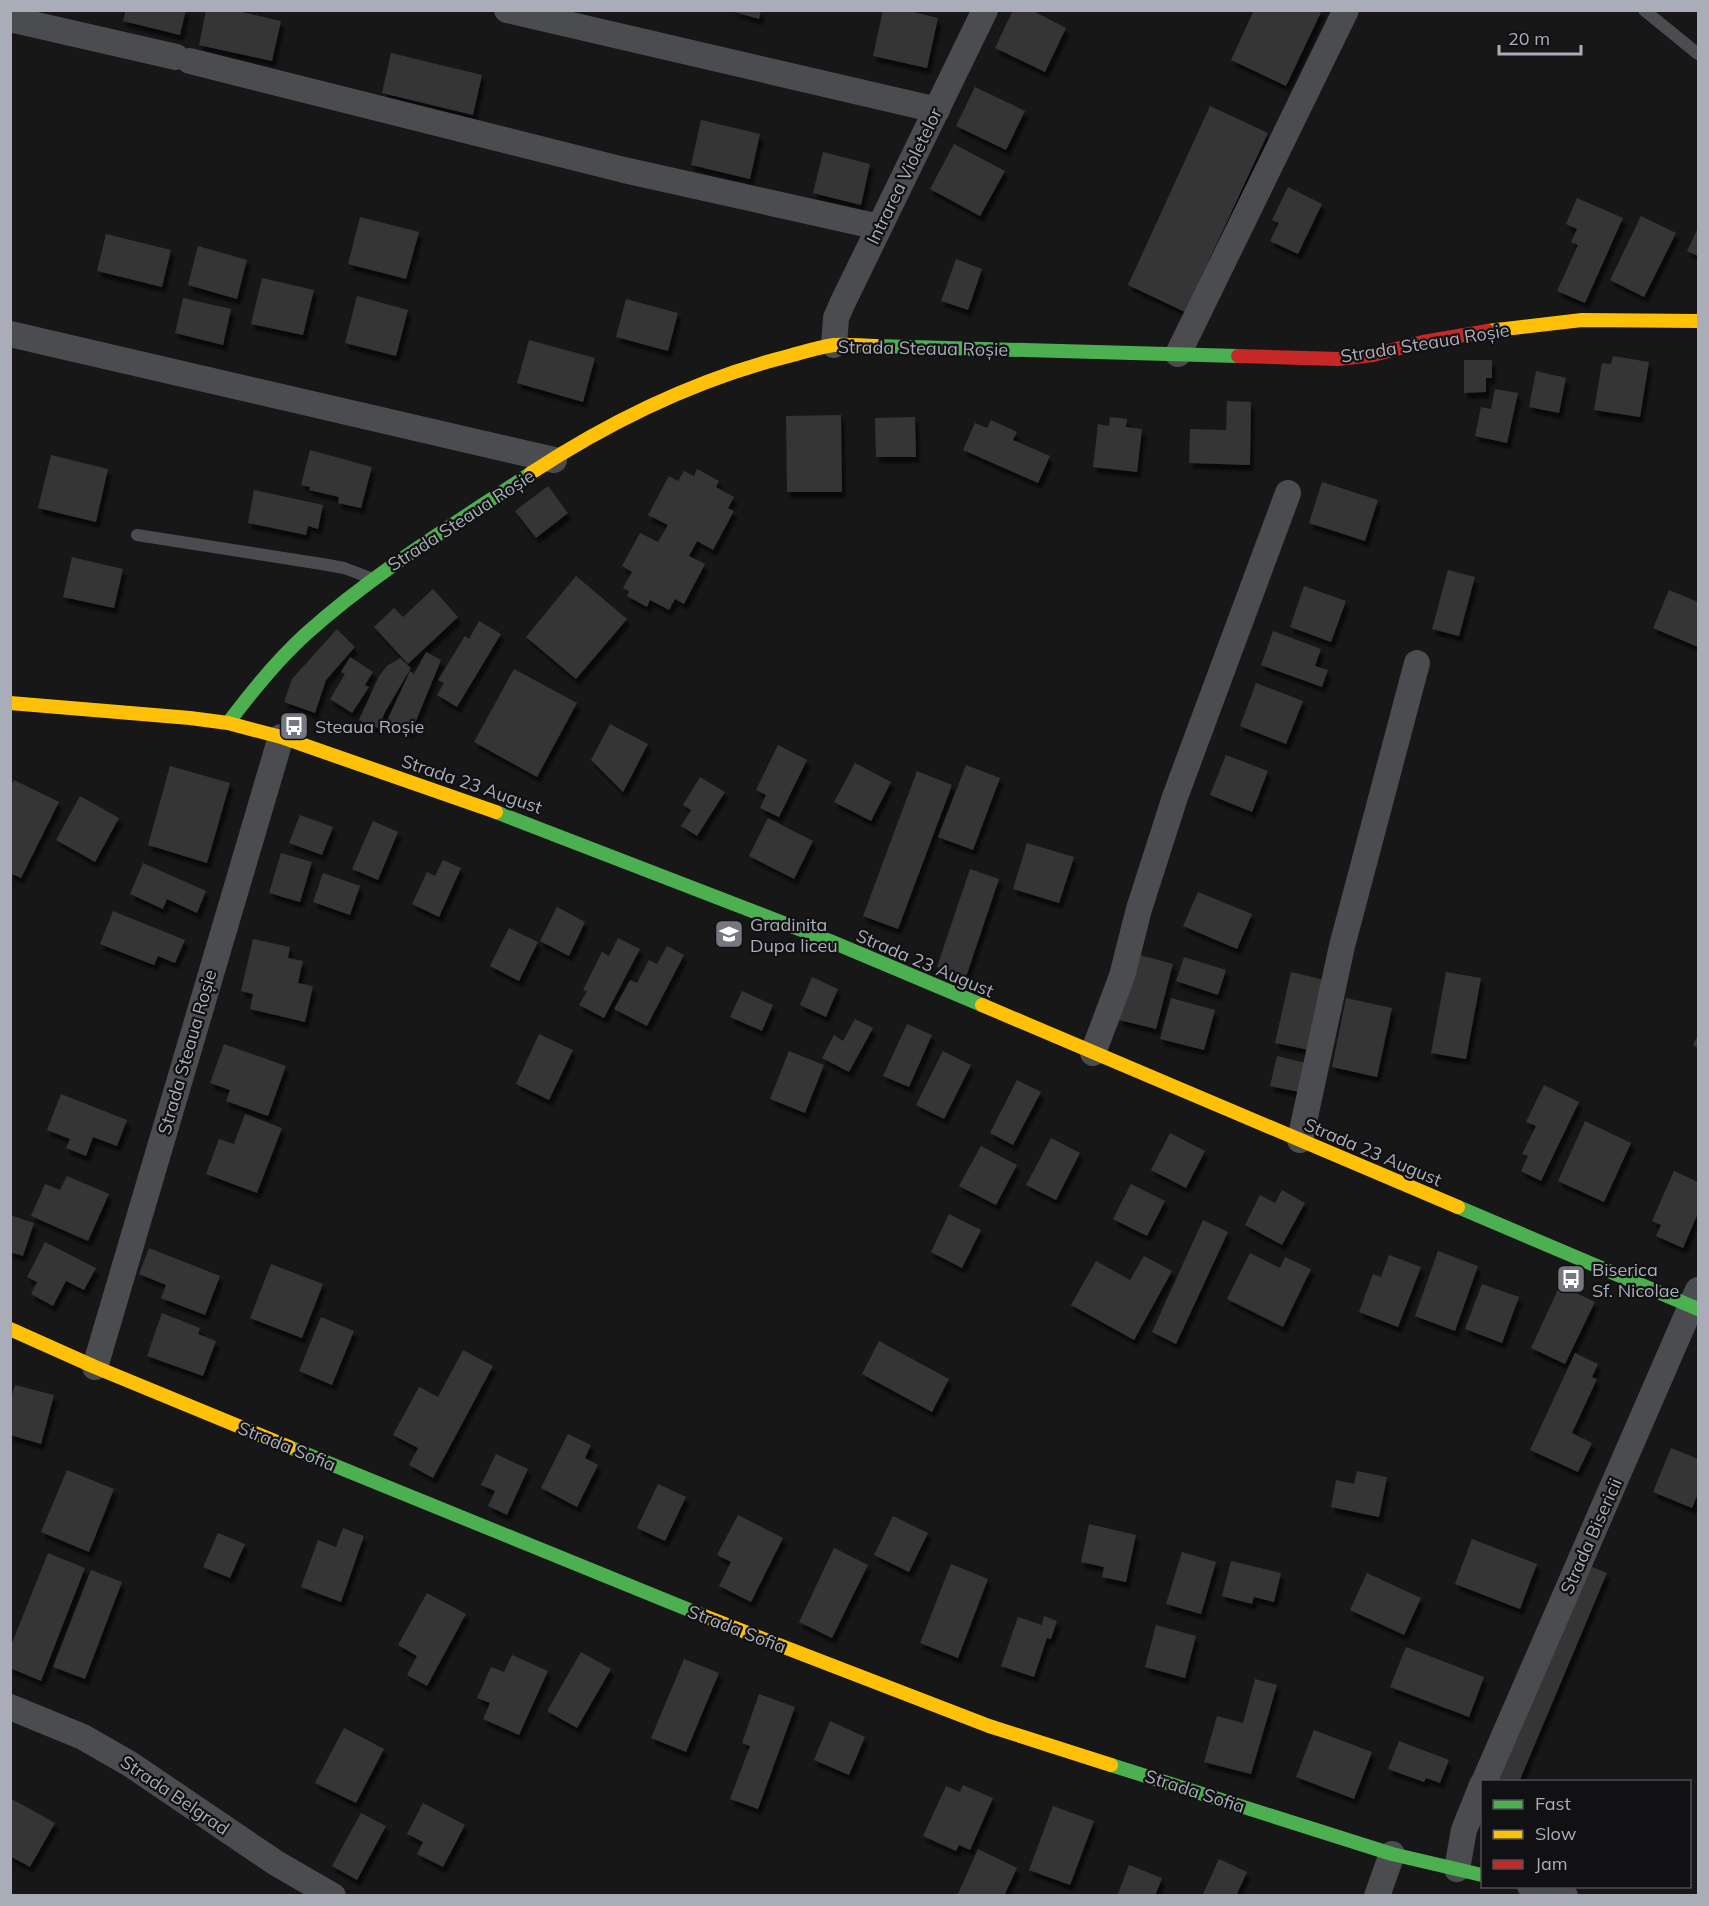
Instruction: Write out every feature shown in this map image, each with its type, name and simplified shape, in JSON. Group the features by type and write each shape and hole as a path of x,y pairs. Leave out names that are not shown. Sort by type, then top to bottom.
{"street":[{"path":"507,10 937,110"},
{"name":"Intrarea Violetelor","path":"834,345 836,318 985,10"},
{"path":"1178,354 1346,10"},
{"path":"10,19 183,59 624,171 879,227"},
{"name":"Strada Steaua Roșie","path":"228,723 274,667 313,628 373,578 584,441 630,416 718,378 762,363 834,345 1340,359 1473,333 1582,320 1698,321"},
{"path":"10,334 554,460"},
{"path":"1093,1053 1122,976 1139,909 1175,797 1288,493"},
{"path":"1300,1140 1342,946 1417,663"},
{"name":"Strada 23 August","path":"10,703 228,723 281,737 460,798 603,851 830,941 1300,1140 1696,1302"},
{"name":"Strada Steaua Roșie","path":"95,1367 281,737"},
{"name":"Strada Bisericii","path":"1484,1780 1696,1302"},
{"name":"Strada Sofia","path":"10,1329 95,1367 668,1602 989,1726 1392,1854 1481,1875"},
{"name":"Strada Belgrad","path":"10,1707 83,1737 130,1764 276,1863 333,1896"},
{"name":"Strada Bisericii","path":"1457,1869 1464,1830 1481,1788"},
{"path":"1377,1896 1392,1854"},
{"path":"1534,1888 1565,1896"}],"lane":[{"path":"1644,10 1698,54"},
{"path":"137,535 344,568 373,578"}],"building":[{"path":"126,10 186,10 180,35 123,21"},
{"path":"206,10 233,10 281,21 272,61 199,45"},
{"path":"728,10 761,10 759,19"},
{"path":"883,10 905,10 938,18 927,68 873,56"},
{"path":"1013,10 1031,10 1066,28 1045,72 995,48"},
{"path":"1254,10 1322,10 1286,86 1231,60"},
{"path":"391,53 482,75 473,115 382,93"},
{"path":"975,87 1025,111 1006,150 956,126"},
{"path":"1210,106 1268,133 1185,312 1128,285"},
{"path":"701,120 760,134 750,179 691,165"},
{"path":"954,144 1005,171 980,216 930,189"},
{"path":"823,152 870,164 861,205 813,193"},
{"path":"1288,187 1322,204 1298,254 1270,241 1279,223 1272,220"},
{"path":"1577,198 1623,218 1585,303 1557,291 1578,245 1571,242 1577,229 1566,224"},
{"path":"1641,216 1676,233 1644,297 1610,280"},
{"path":"360,217 419,232 406,279 348,264"},
{"path":"1698,228 1698,256 1687,251"},
{"path":"106,234 171,250 162,287 97,271"},
{"path":"198,246 247,260 237,299 188,285"},
{"path":"956,259 982,269 968,310 941,301"},
{"path":"262,278 314,290 303,335 251,324"},
{"path":"357,296 408,310 396,356 345,343"},
{"path":"183,298 231,309 223,345 175,333"},
{"path":"626,299 678,313 668,351 616,337"},
{"path":"529,340 595,358 583,402 517,383"},
{"path":"1613,356 1649,362 1640,417 1594,410 1602,363 1611,364"},
{"path":"1464,360 1492,360 1492,378 1486,378 1486,392 1464,393"},
{"path":"1536,371 1566,378 1559,413 1529,407"},
{"path":"1495,389 1518,393 1507,443 1475,436 1481,407 1491,409"},
{"path":"1227,401 1251,402 1250,465 1189,463 1190,429 1226,430"},
{"path":"841,415 842,492 787,492 786,416"},
{"path":"915,417 916,457 876,457 875,418"},
{"path":"1110,417 1127,419 1126,427 1142,429 1137,472 1093,467 1098,424 1109,426"},
{"path":"991,420 1017,432 1013,440 1050,456 1038,483 963,450 975,423 987,428"},
{"path":"310,450 372,467 361,508 338,503 339,497 309,490 310,487 301,485"},
{"path":"51,455 108,469 96,522 38,508"},
{"path":"697,469 719,481 716,487 734,497 728,508 734,511 713,550 697,541 689,556 705,564 684,604 675,599 669,610 650,600 647,607 627,596 629,591 623,588 632,572 622,566 640,533 658,542 668,525 648,515 669,476 678,481 684,471 694,476"},
{"path":"1322,482 1378,500 1365,541 1309,523"},
{"path":"548,486 568,513 536,538 515,511"},
{"path":"254,490 323,505 318,529 308,526 306,535 248,523"},
{"path":"72,557 123,569 114,608 63,597"},
{"path":"1448,570 1475,577 1459,636 1432,629"},
{"path":"576,576 627,619 576,679 526,637"},
{"path":"1304,586 1346,601 1331,642 1290,627"},
{"path":"433,589 458,617 408,664 374,627 394,608 403,617"},
{"path":"1669,590 1698,602 1698,647 1653,628"},
{"path":"479,621 501,634 457,707 437,695 444,683 438,680 465,636 469,639"},
{"path":"337,629 355,647 326,680 315,713 284,702 292,679"},
{"path":"1273,631 1321,649 1315,666 1328,670 1322,687 1261,665"},
{"path":"426,652 441,660 411,733 386,723 410,671 414,674"},
{"path":"350,657 373,672 365,685 369,687 352,713 330,699 345,674 341,672"},
{"path":"400,658 411,668 378,728 359,720 379,676 387,666"},
{"path":"514,669 577,703 537,777 474,742"},
{"path":"1256,683 1303,701 1286,744 1240,726"},
{"path":"610,724 648,744 623,792 591,760"},
{"path":"778,745 807,760 779,817 760,808 766,795 756,790"},
{"path":"1226,755 1268,771 1252,812 1210,795"},
{"path":"855,763 891,782 871,821 834,802"},
{"path":"966,765 1000,778 973,850 938,837"},
{"path":"170,766 230,783 207,863 148,845"},
{"path":"917,771 952,785 898,929 863,916"},
{"path":"700,777 725,792 697,836 681,826 691,810 683,805"},
{"path":"14,780 59,802 21,878 10,873 10,787"},
{"path":"80,796 119,818 95,862 56,840"},
{"path":"300,815 333,827 322,855 289,843"},
{"path":"768,818 813,841 794,879 749,856"},
{"path":"373,821 398,832 378,880 352,869"},
{"path":"1027,843 1074,857 1059,903 1013,889"},
{"path":"281,853 312,862 300,902 269,893"},
{"path":"443,860 461,868 439,917 412,904 427,872 435,876"},
{"path":"143,863 206,891 197,913 167,899 163,909 130,894"},
{"path":"970,869 999,879 966,977 937,967"},
{"path":"323,873 360,886 350,915 313,902"},
{"path":"1198,892 1252,914 1237,949 1183,926"},
{"path":"557,907 585,922 569,956 540,941"},
{"path":"113,911 185,940 175,963 158,956 154,965 100,944"},
{"path":"509,928 538,942 519,981 490,966"},
{"path":"618,938 640,949 604,1018 579,1005 587,991 583,990 602,952 609,956"},
{"path":"253,939 290,947 288,958 303,961 298,983 313,986 305,1022 250,1009 253,994 241,991"},
{"path":"667,946 684,955 647,1026 614,1009 630,980 637,983 649,960 657,964"},
{"path":"1136,954 1173,964 1156,1029 1119,1020"},
{"path":"1184,957 1226,970 1218,995 1176,981"},
{"path":"1291,972 1325,980 1309,1050 1275,1043"},
{"path":"1446,972 1481,978 1466,1059 1431,1053"},
{"path":"812,977 838,989 826,1017 800,1005"},
{"path":"742,991 773,1005 762,1031 730,1017"},
{"path":"1171,998 1215,1010 1204,1050 1160,1039"},
{"path":"1346,998 1392,1008 1377,1077 1332,1067"},
{"path":"855,1019 873,1028 849,1072 822,1058 834,1035 843,1041"},
{"path":"907,1024 932,1035 909,1087 883,1076"},
{"path":"539,1034 573,1050 549,1100 516,1084"},
{"path":"1698,1035 1698,1048 1693,1045"},
{"path":"224,1044 286,1066 268,1116 226,1101 230,1090 210,1083"},
{"path":"789,1051 824,1065 805,1113 770,1099"},
{"path":"943,1051 971,1065 944,1119 916,1105"},
{"path":"1277,1056 1306,1063 1299,1092 1270,1086"},
{"path":"1017,1080 1041,1092 1013,1145 990,1133"},
{"path":"1544,1085 1579,1102 1541,1181 1521,1171 1528,1156 1522,1154 1536,1126 1526,1122"},
{"path":"61,1094 127,1120 117,1146 93,1137 86,1156 66,1148 70,1139 47,1130"},
{"path":"245,1114 282,1128 257,1193 206,1174 219,1139 234,1144"},
{"path":"1585,1121 1631,1143 1604,1202 1558,1181"},
{"path":"1170,1133 1205,1151 1186,1188 1151,1170"},
{"path":"1051,1138 1080,1153 1056,1200 1026,1185"},
{"path":"981,1146 1017,1165 996,1205 959,1186"},
{"path":"1674,1171 1698,1182 1698,1213 1683,1248 1656,1236 1661,1225 1652,1221"},
{"path":"67,1176 109,1194 88,1241 31,1216 45,1184 60,1190"},
{"path":"1131,1184 1165,1201 1147,1236 1113,1219"},
{"path":"1282,1190 1305,1203 1282,1245 1245,1225 1260,1195 1275,1203"},
{"path":"949,1214 981,1230 962,1268 931,1252"},
{"path":"10,1215 34,1223 23,1256 10,1252"},
{"path":"1203,1220 1228,1232 1176,1344 1152,1332"},
{"path":"45,1242 96,1268 84,1290 66,1281 53,1306 31,1294 37,1282 27,1277"},
{"path":"149,1248 220,1276 205,1315 161,1298 166,1285 139,1274"},
{"path":"1438,1251 1478,1266 1455,1331 1415,1316"},
{"path":"1250,1253 1280,1268 1285,1257 1311,1269 1283,1327 1227,1299"},
{"path":"1389,1255 1421,1267 1398,1327 1359,1312 1373,1274 1381,1277"},
{"path":"1144,1256 1172,1271 1134,1340 1071,1305 1096,1261 1130,1280"},
{"path":"271,1264 323,1284 302,1338 250,1318"},
{"path":"1482,1284 1519,1297 1502,1343 1465,1329"},
{"path":"1560,1285 1595,1302 1565,1364 1531,1348"},
{"path":"162,1313 200,1328 198,1334 216,1341 203,1376 147,1356"},
{"path":"321,1317 354,1331 332,1385 299,1371"},
{"path":"879,1341 949,1379 932,1412 862,1374"},
{"path":"463,1350 493,1366 433,1478 409,1465 418,1448 393,1435 419,1387 438,1397"},
{"path":"1575,1353 1598,1364 1592,1377 1597,1379 1572,1433 1592,1443 1578,1472 1530,1450"},
{"path":"15,1385 54,1395 41,1444 10,1435 10,1401"},
{"path":"568,1434 591,1445 585,1458 598,1465 577,1507 541,1488"},
{"path":"1671,1448 1698,1459 1698,1493 1692,1508 1653,1492"},
{"path":"496,1454 528,1469 507,1515 488,1506 495,1491 481,1485"},
{"path":"67,1470 114,1489 89,1552 41,1532"},
{"path":"1357,1471 1387,1477 1379,1517 1331,1507 1336,1480 1354,1484"},
{"path":"658,1484 686,1497 665,1541 637,1528"},
{"path":"738,1515 783,1538 751,1602 719,1586 731,1562 717,1555"},
{"path":"893,1516 928,1533 909,1572 874,1555"},
{"path":"1089,1524 1136,1535 1126,1582 1102,1577 1104,1567 1081,1562"},
{"path":"343,1528 364,1536 341,1602 301,1587 318,1540 336,1547"},
{"path":"218,1533 245,1544 230,1578 203,1567"},
{"path":"1472,1539 1537,1564 1520,1609 1455,1584"},
{"path":"834,1548 868,1565 832,1638 799,1622"},
{"path":"1182,1552 1216,1562 1201,1614 1166,1604"},
{"path":"48,1553 85,1568 41,1681 10,1668 10,1648"},
{"path":"1231,1561 1281,1573 1274,1602 1254,1597 1252,1604 1222,1596"},
{"path":"951,1564 988,1579 958,1658 920,1643"},
{"path":"1587,1565 1607,1573 1520,1780 1496,1780"},
{"path":"91,1570 122,1582 85,1679 53,1667"},
{"path":"1367,1573 1421,1598 1404,1635 1350,1610"},
{"path":"427,1593 466,1614 427,1686 407,1675 417,1656 398,1645"},
{"path":"1044,1616 1057,1621 1051,1639 1047,1638 1034,1677 1001,1666 1018,1617 1042,1625"},
{"path":"1156,1625 1196,1636 1185,1678 1145,1667"},
{"path":"1406,1647 1484,1677 1469,1717 1390,1687"},
{"path":"581,1652 611,1669 577,1728 547,1711"},
{"path":"512,1655 548,1671 519,1735 483,1719 490,1703 477,1698 491,1667 504,1672"},
{"path":"684,1659 719,1673 686,1752 651,1738"},
{"path":"1255,1679 1277,1685 1251,1774 1204,1762 1217,1716 1243,1723"},
{"path":"759,1694 795,1707 758,1809 730,1799 750,1746 742,1743"},
{"path":"830,1721 865,1737 849,1775 814,1760"},
{"path":"344,1728 384,1749 356,1803 315,1783"},
{"path":"1314,1730 1372,1752 1354,1799 1296,1777"},
{"path":"1399,1741 1449,1760 1440,1783 1426,1778 1424,1782 1388,1769"},
{"path":"963,1785 993,1798 970,1850 959,1845 956,1851 923,1836 946,1786 960,1792"},
{"path":"10,1798 55,1823 30,1867 10,1856"},
{"path":"423,1803 465,1825 443,1867 417,1854 423,1842 407,1834"},
{"path":"1053,1806 1094,1821 1070,1885 1029,1870"},
{"path":"361,1813 386,1826 357,1880 332,1866"},
{"path":"978,1849 1017,1868 1004,1896 957,1896"},
{"path":"1219,1859 1247,1872 1236,1896 1202,1896"},
{"path":"1129,1865 1162,1878 1155,1896 1117,1896"}],"traffic: fast":[{"path":"876,346 1238,356"},
{"path":"228,723 285,654 333,611 416,549 531,473"},
{"path":"496,812 830,941 982,1005"},
{"path":"1458,1207 1698,1309"},
{"path":"289,1447 704,1616"},
{"path":"1111,1765 1392,1854 1481,1875"}],"traffic: slow":[{"path":"1488,331 1582,320 1698,321"},
{"path":"531,473 622,420 654,404 718,378 751,366 828,346 876,346"},
{"path":"10,703 228,723 281,737 496,812"},
{"path":"982,1005 1458,1207"},
{"path":"10,1329 95,1367 289,1447"},
{"path":"704,1616 989,1726 1111,1765"}],"traffic: jam":[{"path":"1238,356 1339,359 1373,355 1423,342 1488,331"}],"place":[{"name":"Steaua Roșie","path":"294,726"},
{"name":"Gradinita Dupa liceu","path":"729,934"},
{"name":"Biserica Sf. Nicolae","path":"1571,1279"}]}
